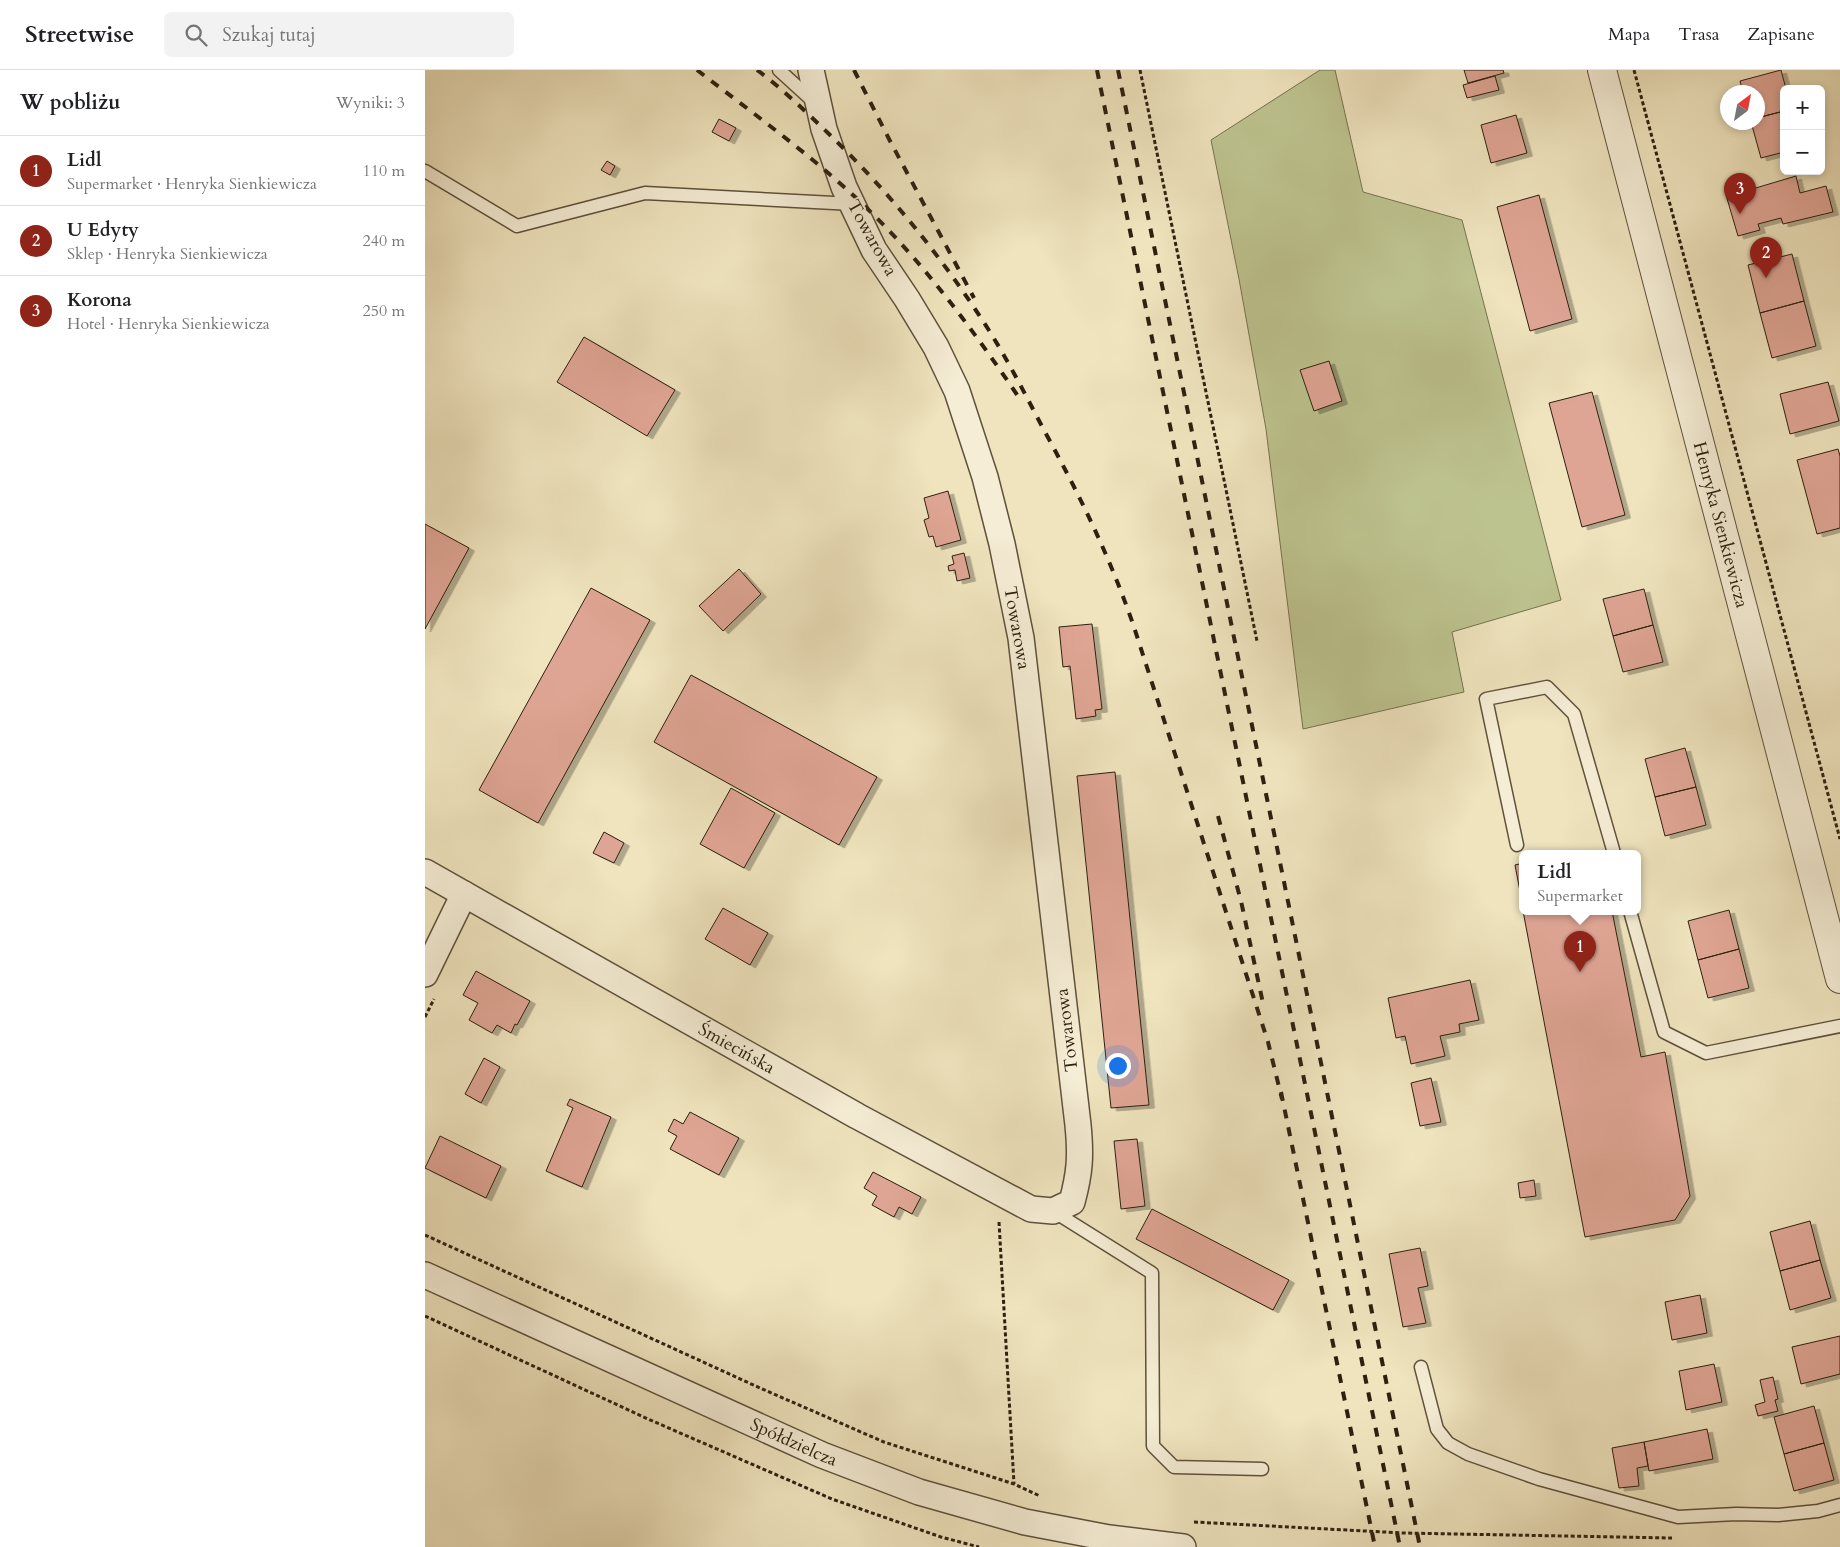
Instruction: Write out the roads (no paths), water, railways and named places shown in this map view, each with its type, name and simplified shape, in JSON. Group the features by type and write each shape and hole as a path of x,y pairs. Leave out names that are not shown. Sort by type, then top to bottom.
{"street":[{"name":"Towarowa","path":"811,70 824,129 844,187 874,250 936,347 957,391 987,487 1002,544 1021,638 1080,1151 1079,1176 1072,1202 1053,1211"},
{"name":"Henryka Sienkiewicza","path":"1602,70 1840,979"},
{"name":"Śmiecińska","path":"425,872 857,1116 1031,1209 1053,1211"},
{"path":"425,974 464,894"},
{"name":"Spółdzielcza","path":"425,1275 822,1455 919,1492 1025,1522 1109,1538 1183,1547"}],"lane":[{"path":"779,70 819,106"},
{"path":"425,171 517,226 645,193 853,204"},
{"path":"1517,845 1486,699 1547,687 1574,714 1612,850"},
{"path":"1631,915 1664,1032 1706,1053 1840,1026"},
{"path":"1053,1211 1152,1273 1153,1446 1174,1466 1262,1469"},
{"path":"1421,1367 1437,1430 1448,1442 1468,1454 1539,1479 1679,1518 1736,1514 1778,1515 1818,1511 1840,1505"}],"railway":[{"path":"697,70 771,126 869,210 917,261 939,288 982,344 1022,402"},
{"path":"757,70 795,101 853,157 936,254 997,344 1070,479 1104,550 1133,624 1268,1042 1282,1099"},
{"path":"854,70 974,298"},
{"path":"1097,70 1400,1547"},
{"path":"1118,70 1420,1547"},
{"path":"1218,816 1241,901 1264,1008"},
{"path":"1281,1092 1375,1547"}],"place":[{"name":"Korona","path":"1740,214"},
{"name":"U Edyty","path":"1766,278"},
{"name":"Lidl","path":"1580,972"}]}
